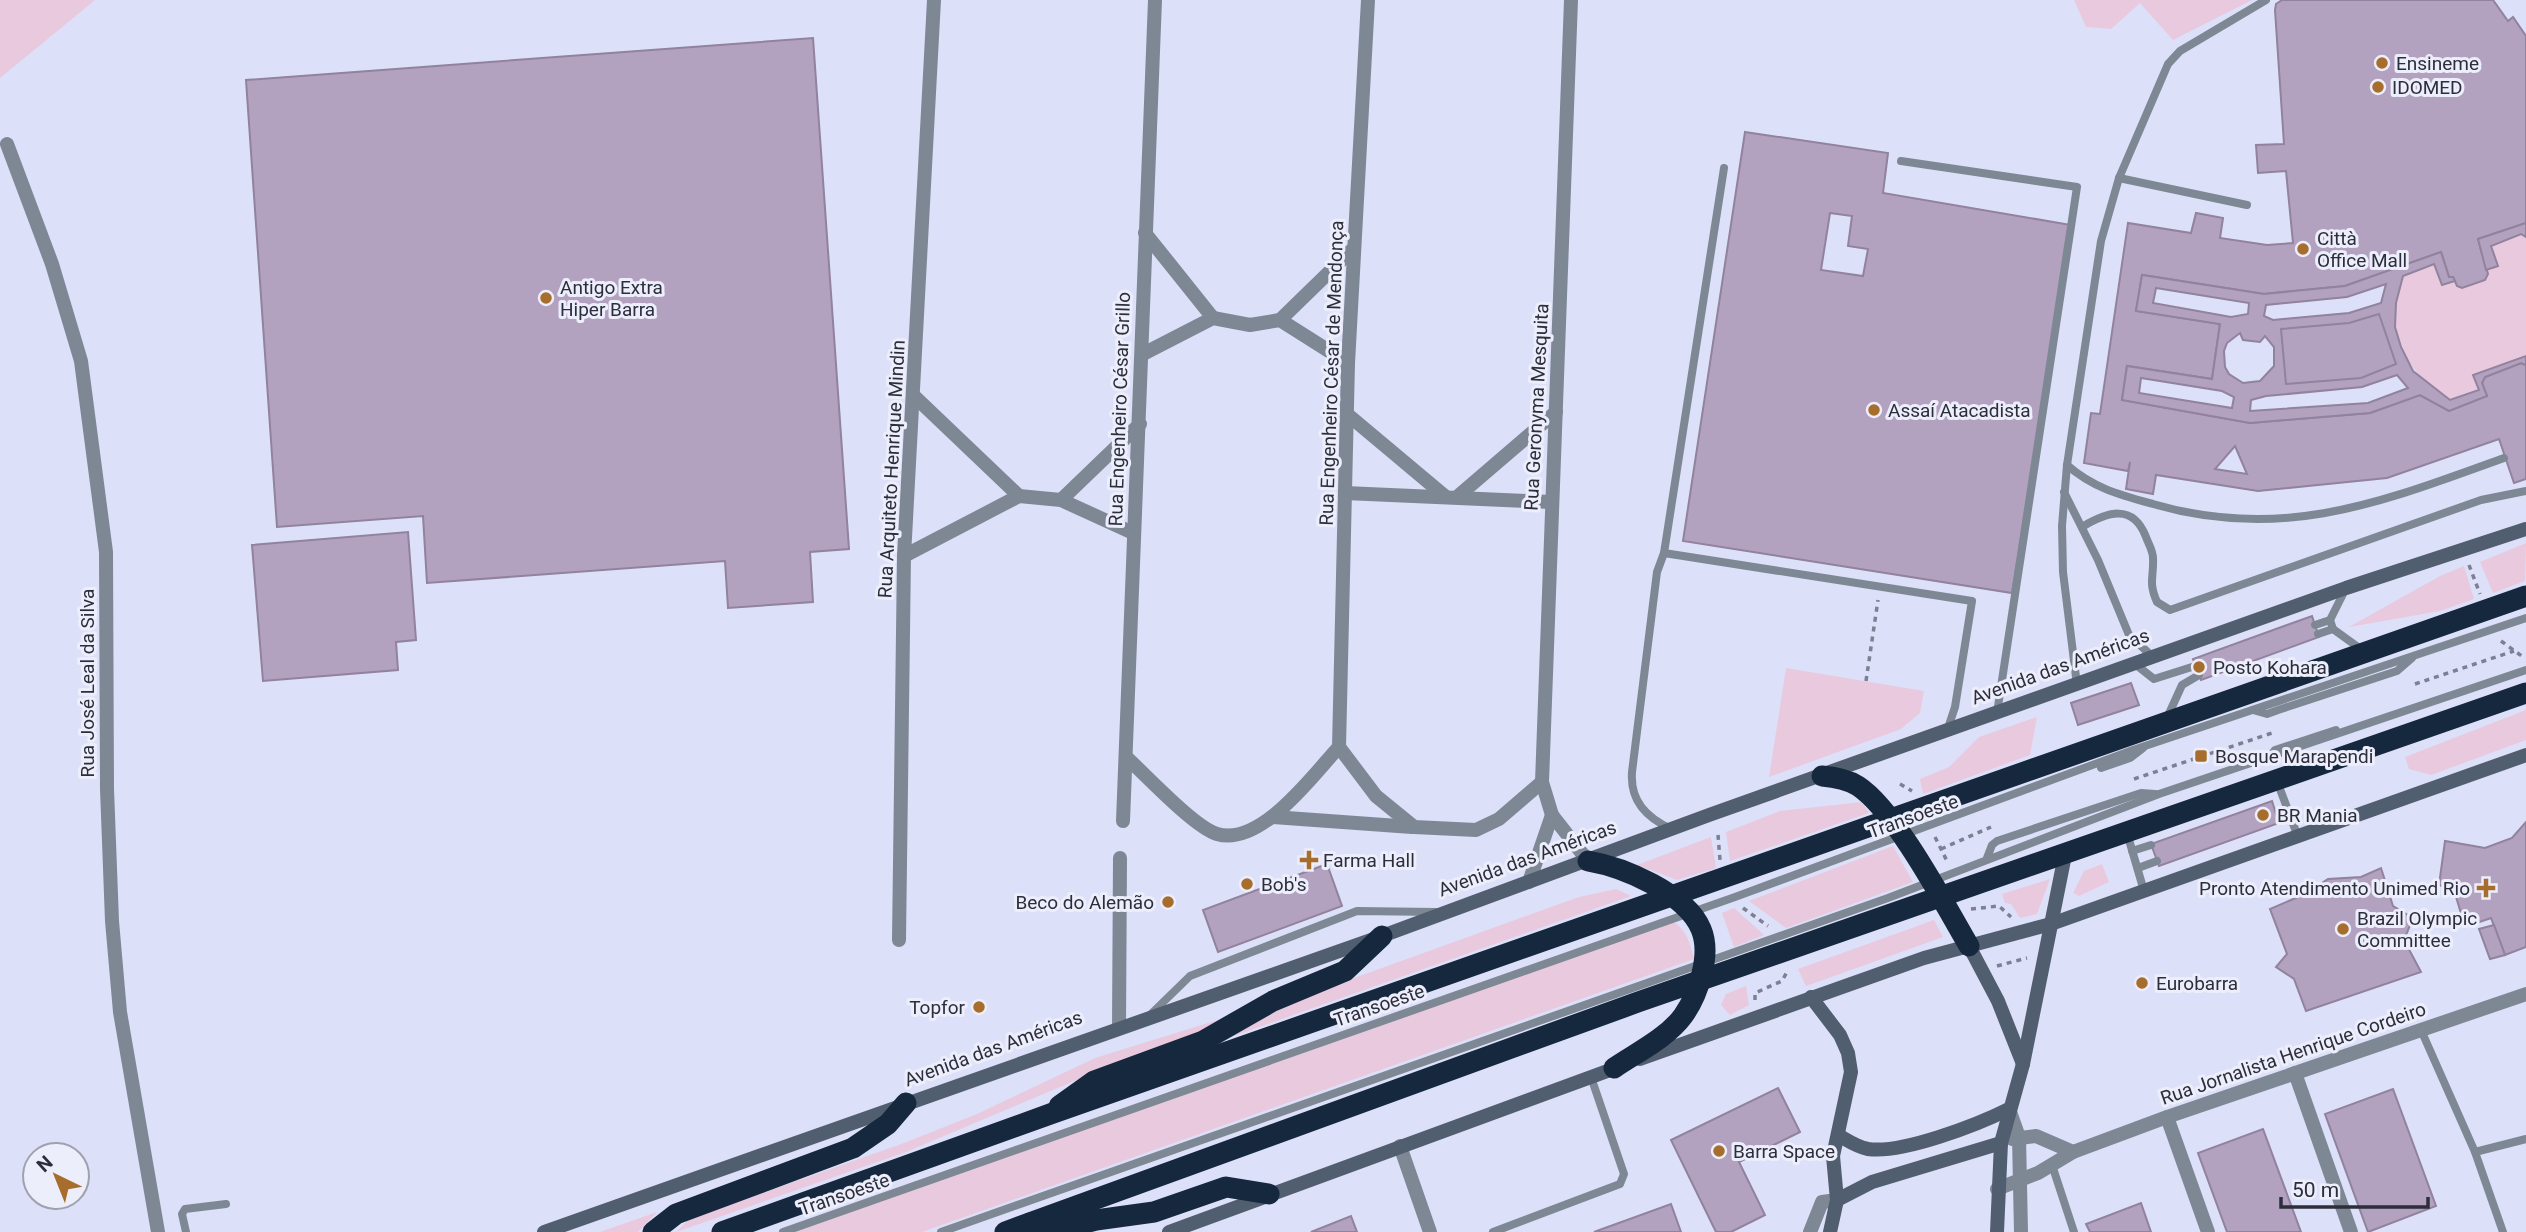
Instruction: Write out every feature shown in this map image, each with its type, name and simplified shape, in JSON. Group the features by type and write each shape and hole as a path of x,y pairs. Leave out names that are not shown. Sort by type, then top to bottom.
{"highway":[{"path":"722,1232 1053,1113 1671,898 1896,829 2166,723 2526,596"},
{"path":"1005,1232 1698,983 1936,890 2066,855 2130,842 2280,790 2526,693"},
{"path":"1822,776 1855,784 1896,829 1969,946"},
{"path":"1588,862 1614,866 1643,878 1690,913 1701,929 1704,962 1698,983 1681,1018 1614,1068"},
{"path":"1053,1113 1073,1093 1094,1081 1203,1041 1273,1001 1345,971 1382,936"},
{"path":"653,1232 676,1214 853,1148 881,1131 906,1103"},
{"path":"1030,1223 1049,1230 1059,1230 1096,1220 1154,1212 1226,1187 1269,1194"}],"main road":[{"name":"Avenida das Américas","path":"544,1232 1382,936 1672,829 2346,588 2526,529"},
{"path":"1169,1232 1924,957 2051,924 2526,755"},
{"path":"1997,1232 2001,1143 2023,1064 2066,855"},
{"path":"1969,946 1994,992 2023,1064"},
{"path":"1811,998 1840,1035 1848,1053 1851,1072 1833,1156 1837,1200 1830,1232"},
{"path":"1838,1135 1867,1149 1892,1148 1955,1131 2009,1109"},
{"path":"1837,1200 1872,1182 2001,1143"}],"street":[{"name":"Rua Arquiteto Henrique Mindin","path":"899,940 904,556 934,0"},
{"name":"Rua Engenheiro César Grillo","path":"1123,821 1133,533 1143,354 1154,0"},
{"name":"Rua Engenheiro César de Mendonça","path":"1339,747 1348,363 1368,0"},
{"name":"Rua Geronyma Mesquita","path":"1571,0 1542,782 1552,815 1588,862"},
{"name":"Rua José Leal da Silva","path":"7,144 52,264 81,361 106,552 107,789 116,960 132,1096 158,1232"},
{"path":"1145,233 1213,318 1250,326 1280,320 1354,248"},
{"path":"1143,354 1213,318"},
{"path":"1280,320 1348,363"},
{"path":"913,395 1019,496"},
{"path":"1452,497 1556,412"},
{"path":"1347,414 1452,497"},
{"path":"1061,500 1140,424"},
{"path":"1345,493 1551,502"},
{"path":"904,556 1019,496 1061,500 1133,533"},
{"path":"1126,757 1200,824 1217,834 1237,836 1273,817 1339,747 1376,796 1414,827"},
{"path":"1273,817 1476,830 1499,819 1542,782"},
{"path":"1529,882 1552,815"},
{"path":"1119,1027 1120,858"},
{"name":"Rua Jornalista Henrique Cordeiro","path":"1997,1189 2052,1165 2073,1152 2167,1117 2526,993"},
{"path":"2294,1073 2351,1232"},
{"path":"2009,1109 2019,1137 2021,1232"},
{"path":"2167,1117 2208,1232"},
{"path":"2001,1143 2019,1137 2036,1136 2073,1152"},
{"path":"1400,1146 1430,1232"},
{"path":"1811,1232 1822,1202 1837,1200"}],"lane":[{"path":"2077,685 2063,572 2064,492 2101,241 2119,178 2168,64 2180,51 2266,0"},
{"path":"1902,161 2077,187 1997,713"},
{"path":"1672,829 1641,809 1632,785 1657,572 1664,553 1724,168"},
{"path":"2119,178 2247,205"},
{"path":"2067,465 2103,490 2171,510 2252,520 2296,519 2361,506 2504,458"},
{"path":"2082,527 2109,513 2121,511 2130,515 2144,531 2153,557 2150,577 2157,601 2170,610 2481,500 2526,491"},
{"path":"2064,492 2129,635 2154,657"},
{"path":"1664,553 1972,601 1955,706 1947,731"},
{"path":"2315,625 2330,620 2346,588"},
{"name":"Transoeste","path":"783,1232 1690,913 1896,829 1984,807 2130,758 2145,746 2253,710 2267,714 2397,671 2414,656 2526,618"},
{"path":"2330,620 2333,629 2367,653"},
{"path":"2318,634 2333,629"},
{"path":"2135,664 2154,679 2192,666 2196,676 2176,694 2166,723"},
{"path":"941,1232 1704,962 1936,890 1987,858 1992,845 1997,841 2141,793 2158,794 2269,758 2275,750 2419,703 2428,705 2526,670"},
{"path":"2272,803 2280,790"},
{"path":"2280,790 2298,837"},
{"path":"2278,820 2290,816"},
{"path":"2144,891 2130,842 2151,845"},
{"path":"2138,868 2157,861"},
{"path":"1148,1018 1190,976 1357,911 1446,912"},
{"path":"2421,1030 2475,1152 2503,1232"},
{"path":"1493,1232 1615,1188 1624,1174 1591,1077"},
{"path":"2475,1152 2526,1139"},
{"path":"2052,1165 2074,1232"},
{"path":"186,1232 182,1214 188,1207 226,1204"}],"path":[{"path":"2469,565 2481,596"},
{"path":"1866,681 1880,587"},
{"path":"2500,640 2526,661"},
{"path":"2415,684 2514,651"},
{"path":"2132,780 2275,732"},
{"path":"1900,784 1917,794"},
{"path":"1941,849 1995,826"},
{"path":"1933,834 1950,866"},
{"path":"1718,835 1721,862"},
{"path":"1737,904 1772,930"},
{"path":"1970,908 1976,910 1999,906 2012,919"},
{"path":"1994,967 2029,958"},
{"path":"1755,1000 1755,993 1783,981 1788,976 1788,969"}],"shaded area":[{"path":"0,0 95,0 0,78"},
{"path":"2074,0 2252,0 2173,40 2140,3 2111,29 2086,27"},
{"path":"2521,234 2526,237 2526,356 2473,375 2479,390 2450,400 2420,376 2401,347 2395,314 2403,276 2434,264 2442,285 2455,281 2462,288 2485,280 2486,270 2498,266 2491,246"},
{"path":"2526,543 2525,581 2493,593 2480,562"},
{"path":"2464,566 2474,599 2440,611 2349,627 2440,576"},
{"path":"1786,668 1924,691 1920,713 1901,729 1769,777"},
{"path":"2526,710 2526,740 2431,775 2409,769 2405,757"},
{"path":"2037,717 2030,755 1923,794 1920,779 1949,767 1979,737"},
{"path":"1862,802 1869,813 1730,861 1726,832 1780,811"},
{"path":"1711,837 1716,868 1677,880 1637,865"},
{"path":"1893,846 1913,882 1786,928 1749,901"},
{"path":"2102,864 2109,882 2079,896 2073,893 2084,871"},
{"path":"2050,879 2037,914 2020,918 2011,904 2005,903 2002,894"},
{"path":"1616,889 1631,896 1225,1039 1307,995 1579,897"},
{"path":"1734,908 1764,935 1734,947 1722,913"},
{"path":"1934,920 1943,937 1806,986 1798,969"},
{"path":"1672,921 1684,933 1694,959 922,1232 789,1232"},
{"path":"1746,986 1749,1005 1730,1015 1721,1005 1726,994"},
{"path":"1237,1014 1196,1039 1091,1074 906,1152 676,1232 689,1219 904,1143 977,1114 1095,1058"},
{"path":"657,1212 638,1232 600,1232"}],"building":[{"name":"Città Office Mall","path":"2282,0 2493,0 2508,21 2513,17 2526,36 2526,223 2478,239 2488,274 2485,280 2462,288 2457,286 2453,277 2449,277 2441,252 2345,286 2264,294 2142,275 2136,311 2220,324 2212,379 2127,366 2122,400 2250,423 2370,413 2420,395 2449,411 2487,396 2482,383 2485,377 2521,363 2526,365 2526,479 2514,483 2499,439 2387,478 2258,491 2156,475 2153,494 2126,489 2130,462 2128,471 2084,463 2091,413 2100,414 2128,223 2191,233 2196,213 2223,218 2220,238 2267,245 2293,243 2286,171 2258,173 2256,145 2284,144 2276,4","holes":["2235,446 2247,474 2215,469"]},
{"name":"Antigo Extra Hiper Barra","path":"813,38 849,549 810,552 813,602 728,608 725,561 427,583 423,516 277,527 246,80"},
{"path":"1745,132 1888,153 1883,193 2071,225 2012,593 1683,541","holes":["1830,213 1852,216 1848,246 1868,249 1863,276 1821,270"]},
{"path":"2526,223 2526,237 2521,234 2491,246 2498,266 2486,270 2478,239"},
{"path":"2441,252 2449,277 2453,277 2455,281 2442,285 2434,264 2403,276 2396,303 2395,327 2413,371 2450,400 2479,390 2473,375 2526,356 2526,365 2521,363 2485,377 2482,383 2487,396 2449,411 2420,395 2370,413 2250,423 2122,400 2127,366 2212,379 2220,324 2136,311 2142,275 2264,294 2345,286","holes":["2386,284 2381,303 2349,313 2273,320 2264,316 2266,305 2347,297","2156,288 2249,303 2248,314 2231,317 2153,303","2240,333 2243,340 2260,342 2265,336 2274,347 2274,366 2260,381 2243,383 2229,374 2225,367 2224,351 2227,343","2397,375 2408,388 2368,403 2250,411 2251,400 2266,396 2362,387","2141,378 2222,391 2234,397 2232,408 2139,393"]},
{"name":"Città Office Mall","path":"2379,314 2396,364 2361,378 2286,384 2281,329 2349,323"},
{"path":"408,532 416,640 396,642 398,670 263,681 252,545"},
{"path":"2312,616 2319,637 2201,680 2193,659"},
{"path":"2131,683 2139,705 2078,725 2071,703"},
{"path":"2272,801 2279,823 2159,866 2151,844"},
{"name":"Pronto Atendimento Unimed Rio","path":"2526,822 2526,947 2505,955 2491,918 2465,927 2454,890 2439,885 2445,841 2485,848 2512,838"},
{"path":"1327,864 1342,906 1218,952 1203,910"},
{"name":"Brazil Olympic Committee","path":"2381,868 2393,906 2413,918 2404,940 2421,972 2306,1011 2294,979 2276,967 2287,954 2270,909 2305,894 2328,879 2361,877"},
{"path":"2494,925 2505,955 2490,959 2479,929"},
{"name":"Barra Space","path":"1778,1088 1800,1132 1739,1162 1765,1215 1731,1232 1716,1232 1671,1140"},
{"path":"2393,1089 2436,1206 2368,1232 2325,1114"},
{"path":"2263,1129 2301,1232 2227,1232 2198,1153"},
{"path":"2141,1203 2151,1232 2090,1232 2086,1224"},
{"path":"1671,1204 1681,1232 1594,1232"},
{"path":"1351,1216 1357,1232 1311,1232"}],"place":[{"name":"Ensineme","path":"2382,63"},
{"name":"IDOMED","path":"2378,87"},
{"name":"Città Office Mall","path":"2303,249"},
{"name":"Antigo Extra Hiper Barra","path":"546,298"},
{"name":"Assaí Atacadista","path":"1874,410"},
{"name":"Posto Kohara","path":"2199,667"},
{"name":"Bosque Marapendi","path":"2201,756"},
{"name":"BR Mania","path":"2263,815"},
{"name":"Farma Hall","path":"1309,860"},
{"name":"Bob's","path":"1247,884"},
{"name":"Pronto Atendimento Unimed Rio","path":"2486,888"},
{"name":"Beco do Alemão","path":"1168,902"},
{"name":"Brazil Olympic Committee","path":"2343,929"},
{"name":"Eurobarra","path":"2142,983"},
{"name":"Topfor","path":"979,1007"},
{"name":"Barra Space","path":"1719,1151"}]}
